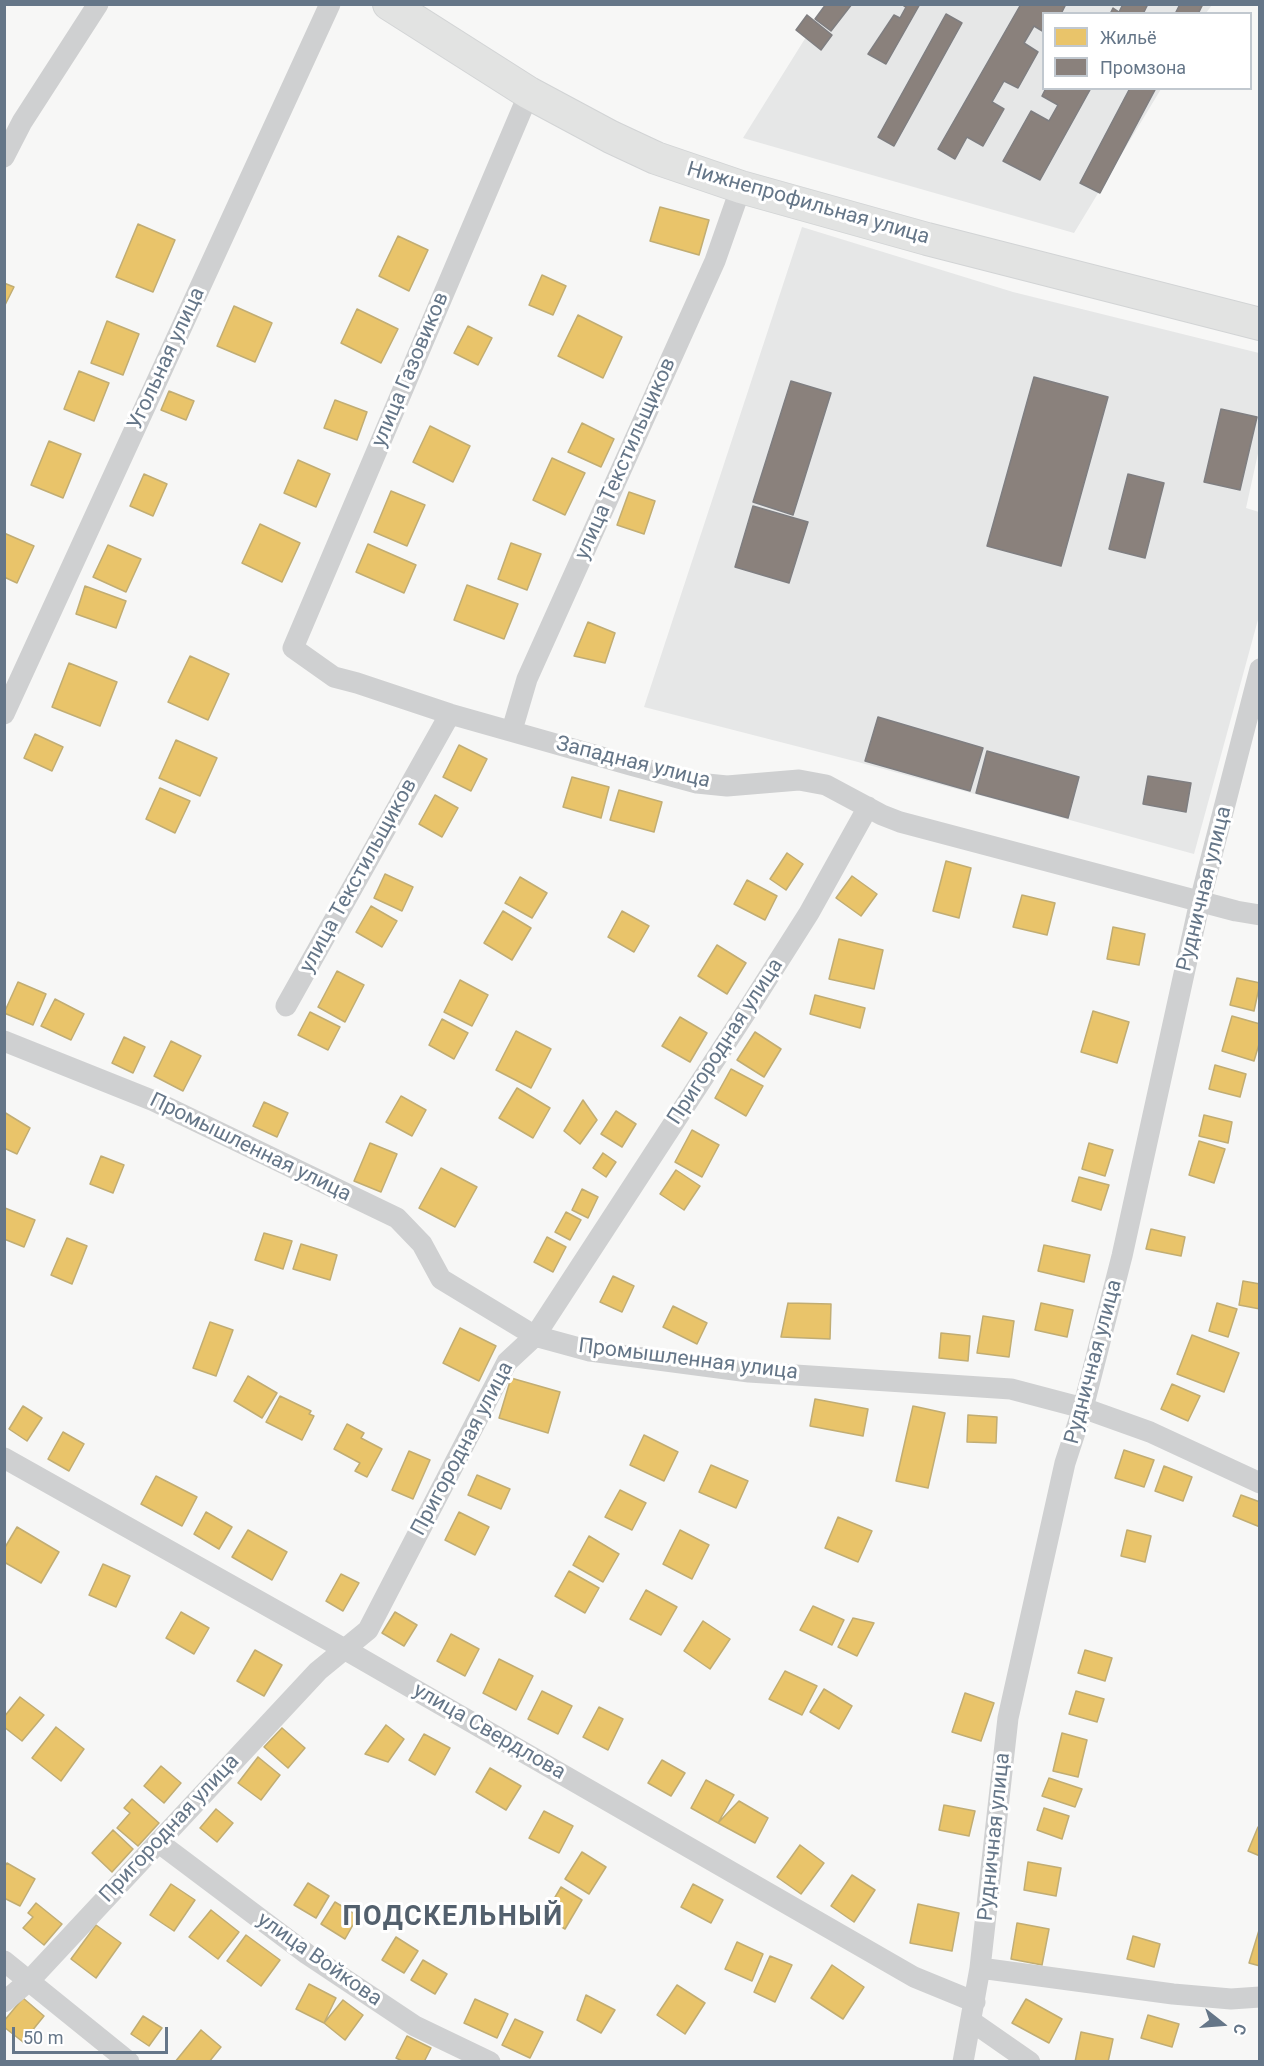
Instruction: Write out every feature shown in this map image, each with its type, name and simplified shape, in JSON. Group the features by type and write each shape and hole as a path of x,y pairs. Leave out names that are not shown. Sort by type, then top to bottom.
{"street":[{"path":"4,157 22,122 98,4"},
{"name":"Угольная улица","path":"4,714 330,4"},
{"name":"Нижнепрофильная улица","path":"389,4 529,93 611,137 656,158 741,187 927,239 1260,324"},
{"name":"улица Газовиков","path":"293,648 529,93"},
{"name":"улица Текстильщиков","path":"512,730 527,679 715,261 741,187"},
{"name":"Западная улица","path":"293,648 334,677 450,714 697,783 727,786 800,780 826,785 900,822 1236,911 1260,915"},
{"name":"Рудничная улица","path":"963,2061 980,1968 1008,1718 1065,1463 1083,1408 1122,1256 1200,901 1260,669"},
{"name":"улица Текстильщиков","path":"286,1005 450,714"},
{"name":"Пригородная улица","path":"4,2002 30,1980 318,1671 368,1630 507,1362 535,1336 809,913 868,807"},
{"name":"Промышленная улица","path":"4,1041 154,1101 397,1218 422,1244 441,1279 535,1336 590,1351 749,1372 1011,1389 1083,1408 1150,1432 1260,1483"},
{"name":"улица Свердлова","path":"4,1458 346,1650 973,2011 1030,2061"},
{"name":"улица Войкова","path":"158,1842 307,1954 415,2026 490,2061"},
{"path":"4,1961 129,2061"},
{"path":"980,1968 1173,1994 1231,1999 1260,1998"}],"shaded area":[{"path":"826,5 1212,5 1207,12 1042,12 1042,90 1160,90 1074,233 743,138"},
{"path":"802,227 1013,292 1259,353 1259,449 1246,508 1259,512 1259,616 1194,854 858,762 644,707"}],"building: Жильё":[{"path":"660,207 709,220 699,255 650,241"},
{"path":"138,224 175,240 153,292 116,277"},
{"path":"398,236 428,250 409,291 379,276"},
{"path":"542,275 566,286 553,315 529,305"},
{"path":"4,283 14,287 4,307"},
{"path":"234,306 272,323 255,362 217,346"},
{"path":"357,309 398,329 381,363 341,343"},
{"path":"578,315 622,337 603,378 558,356"},
{"path":"107,321 139,334 123,375 91,363"},
{"path":"468,326 492,338 478,365 454,353"},
{"path":"79,371 109,383 94,421 64,409"},
{"path":"169,391 194,401 186,420 161,410"},
{"path":"335,400 367,412 357,440 324,428"},
{"path":"582,423 614,439 601,467 568,452"},
{"path":"430,426 470,446 453,482 413,462"},
{"path":"49,441 81,454 63,498 31,485"},
{"path":"552,458 585,473 565,515 533,500"},
{"path":"298,460 330,474 316,507 284,493"},
{"path":"144,474 167,484 153,516 130,506"},
{"path":"391,491 425,505 407,546 374,532"},
{"path":"629,492 655,501 644,534 617,525"},
{"path":"260,524 300,543 282,582 242,563"},
{"path":"4,533 34,546 17,583 4,577"},
{"path":"511,543 541,554 527,590 498,579"},
{"path":"368,544 416,565 404,593 356,572"},
{"path":"108,545 141,559 126,592 93,577"},
{"path":"467,585 518,604 504,639 454,620"},
{"path":"85,586 126,601 116,628 76,614"},
{"path":"588,622 615,633 605,663 574,656"},
{"path":"190,656 229,674 208,720 168,702"},
{"path":"69,663 117,682 100,726 52,707"},
{"path":"35,734 63,747 52,771 24,758"},
{"path":"176,740 217,758 200,796 159,778"},
{"path":"459,745 487,759 471,791 443,777"},
{"path":"572,777 609,787 601,818 563,807"},
{"path":"160,788 190,801 175,833 146,819"},
{"path":"619,790 662,802 654,832 610,820"},
{"path":"435,795 458,808 442,837 419,824"},
{"path":"787,853 803,864 786,890 770,879"},
{"path":"946,861 971,868 959,918 933,911"},
{"path":"385,874 413,887 402,911 374,898"},
{"path":"852,876 877,894 861,916 836,898"},
{"path":"520,877 547,893 532,918 505,903"},
{"path":"747,880 777,896 765,920 734,904"},
{"path":"1022,895 1055,903 1047,935 1013,927"},
{"path":"371,906 397,921 382,947 356,932"},
{"path":"503,911 531,928 512,960 484,943"},
{"path":"622,911 649,926 634,952 608,937"},
{"path":"1113,927 1145,934 1139,965 1107,959"},
{"path":"839,939 883,950 874,989 829,979"},
{"path":"717,945 746,963 727,994 698,976"},
{"path":"337,971 364,985 345,1022 318,1007"},
{"path":"1237,978 1260,983 1254,1011 1230,1005"},
{"path":"460,980 488,995 472,1026 444,1012"},
{"path":"18,982 46,994 33,1025 4,1013"},
{"path":"815,995 865,1008 860,1028 810,1014"},
{"path":"55,999 84,1014 71,1040 41,1026"},
{"path":"1093,1011 1129,1022 1117,1063 1081,1052"},
{"path":"310,1012 340,1027 328,1050 298,1035"},
{"path":"1232,1016 1260,1024 1260,1041 1254,1061 1222,1051"},
{"path":"680,1017 707,1033 690,1062 662,1046"},
{"path":"442,1019 468,1033 454,1059 429,1045"},
{"path":"516,1031 551,1049 531,1088 496,1070"},
{"path":"755,1032 781,1049 764,1077 737,1060"},
{"path":"124,1037 145,1047 133,1073 112,1063"},
{"path":"171,1041 201,1056 183,1091 154,1076"},
{"path":"1215,1065 1246,1074 1240,1097 1209,1089"},
{"path":"731,1069 763,1086 746,1116 715,1098"},
{"path":"517,1088 550,1108 533,1138 499,1118"},
{"path":"401,1096 426,1110 412,1136 386,1122"},
{"path":"583,1100 597,1120 580,1144 564,1131"},
{"path":"264,1102 288,1113 277,1137 253,1126"},
{"path":"616,1111 636,1124 622,1147 601,1134"},
{"path":"4,1112 30,1128 17,1154 4,1148"},
{"path":"1204,1115 1232,1122 1228,1143 1199,1136"},
{"path":"692,1130 719,1145 702,1177 675,1162"},
{"path":"1199,1141 1225,1149 1214,1183 1189,1175"},
{"path":"370,1143 397,1154 381,1192 354,1181"},
{"path":"1089,1143 1113,1150 1105,1176 1082,1169"},
{"path":"603,1153 616,1162 606,1177 593,1168"},
{"path":"101,1156 124,1165 113,1193 90,1184"},
{"path":"441,1168 477,1187 455,1227 419,1208"},
{"path":"676,1170 700,1186 684,1210 660,1194"},
{"path":"1079,1177 1109,1185 1101,1210 1072,1201"},
{"path":"582,1189 598,1197 588,1218 572,1210"},
{"path":"5,1208 35,1220 24,1247 4,1239"},
{"path":"566,1212 581,1220 570,1240 555,1232"},
{"path":"1151,1229 1185,1237 1181,1256 1146,1249"},
{"path":"264,1233 292,1241 283,1269 255,1260"},
{"path":"547,1237 566,1247 553,1272 534,1262"},
{"path":"67,1238 87,1246 72,1284 51,1275"},
{"path":"301,1244 337,1255 330,1280 293,1269"},
{"path":"1044,1245 1090,1255 1084,1282 1038,1271"},
{"path":"613,1276 634,1286 622,1312 600,1302"},
{"path":"1243,1281 1260,1284 1260,1309 1239,1305"},
{"path":"788,1303 831,1304 830,1339 781,1337"},
{"path":"1041,1303 1073,1310 1067,1337 1035,1330"},
{"path":"1217,1303 1237,1309 1228,1337 1209,1331"},
{"path":"673,1306 707,1323 697,1344 663,1327"},
{"path":"983,1316 1014,1321 1009,1357 977,1353"},
{"path":"210,1322 233,1330 216,1376 193,1368"},
{"path":"460,1328 496,1346 479,1381 443,1363"},
{"path":"941,1333 970,1336 968,1361 939,1358"},
{"path":"1192,1335 1239,1353 1224,1392 1177,1374"},
{"path":"248,1376 277,1393 262,1418 234,1401"},
{"path":"511,1378 560,1392 548,1433 499,1418"},
{"path":"1172,1384 1200,1396 1188,1421 1161,1409"},
{"path":"280,1396 311,1411 309,1414 314,1416 302,1440 266,1422"},
{"path":"815,1399 868,1409 863,1436 810,1426"},
{"path":"23,1406 42,1418 27,1441 9,1429"},
{"path":"913,1406 945,1413 928,1488 896,1481"},
{"path":"968,1415 997,1417 996,1443 967,1442"},
{"path":"347,1424 364,1433 361,1438 382,1449 367,1477 355,1471 360,1463 334,1449"},
{"path":"63,1432 84,1444 69,1471 48,1459"},
{"path":"644,1435 678,1452 664,1481 630,1465"},
{"path":"1124,1450 1154,1460 1144,1487 1115,1478"},
{"path":"409,1451 430,1460 413,1499 392,1490"},
{"path":"711,1465 748,1481 736,1508 699,1492"},
{"path":"1164,1466 1192,1477 1183,1501 1155,1491"},
{"path":"477,1475 510,1489 501,1509 468,1495"},
{"path":"156,1476 197,1497 182,1526 141,1504"},
{"path":"620,1490 646,1503 632,1530 605,1517"},
{"path":"1241,1495 1260,1502 1260,1527 1233,1516"},
{"path":"206,1512 232,1527 219,1549 194,1534"},
{"path":"459,1512 489,1527 475,1555 445,1540"},
{"path":"838,1517 872,1531 858,1562 825,1548"},
{"path":"17,1527 59,1552 41,1583 4,1562 4,1549"},
{"path":"248,1530 287,1552 272,1580 232,1557"},
{"path":"680,1530 709,1545 692,1579 663,1564"},
{"path":"1127,1530 1151,1536 1145,1562 1121,1556"},
{"path":"589,1536 619,1554 603,1582 573,1565"},
{"path":"103,1564 130,1576 116,1607 89,1595"},
{"path":"569,1571 599,1588 585,1613 555,1596"},
{"path":"341,1574 359,1583 343,1611 326,1601"},
{"path":"646,1590 677,1607 661,1635 630,1619"},
{"path":"813,1606 844,1620 832,1645 800,1630"},
{"path":"181,1612 209,1628 194,1654 166,1638"},
{"path":"395,1612 417,1625 404,1646 382,1633"},
{"path":"853,1618 874,1623 857,1656 838,1647"},
{"path":"703,1621 730,1639 710,1669 684,1651"},
{"path":"451,1634 479,1649 465,1676 437,1661"},
{"path":"255,1650 282,1665 264,1696 237,1681"},
{"path":"1085,1650 1112,1658 1105,1681 1078,1673"},
{"path":"499,1659 533,1676 516,1710 483,1693"},
{"path":"785,1671 817,1686 802,1715 769,1699"},
{"path":"824,1689 852,1706 839,1729 810,1712"},
{"path":"542,1691 572,1706 558,1734 528,1719"},
{"path":"1076,1691 1104,1699 1097,1722 1069,1714"},
{"path":"965,1693 994,1703 981,1741 952,1732"},
{"path":"20,1697 44,1715 22,1741 4,1727 4,1717"},
{"path":"599,1707 623,1719 608,1750 583,1737"},
{"path":"386,1725 404,1739 388,1762 365,1754"},
{"path":"56,1727 84,1749 61,1781 32,1758"},
{"path":"282,1728 305,1748 288,1768 264,1747"},
{"path":"1062,1733 1087,1740 1078,1777 1053,1771"},
{"path":"424,1734 450,1748 435,1775 409,1760"},
{"path":"258,1757 280,1775 261,1800 238,1783"},
{"path":"662,1760 685,1773 671,1796 648,1783"},
{"path":"161,1766 181,1783 164,1803 144,1786"},
{"path":"490,1768 521,1786 506,1810 476,1792"},
{"path":"1049,1778 1082,1789 1075,1807 1042,1796"},
{"path":"706,1780 734,1795 718,1823 691,1808"},
{"path":"132,1799 159,1823 138,1846 117,1828 130,1813 124,1808"},
{"path":"739,1801 768,1818 755,1843 718,1823"},
{"path":"944,1805 975,1811 969,1836 939,1830"},
{"path":"1044,1808 1069,1816 1062,1839 1037,1830"},
{"path":"216,1809 233,1823 217,1842 200,1828"},
{"path":"544,1811 573,1826 559,1853 529,1838"},
{"path":"1258,1827 1260,1828 1260,1856 1248,1851"},
{"path":"113,1830 133,1849 112,1872 92,1853"},
{"path":"800,1845 824,1863 801,1894 777,1877"},
{"path":"582,1852 606,1867 589,1894 565,1879"},
{"path":"1028,1862 1061,1868 1056,1896 1024,1890"},
{"path":"7,1863 35,1879 20,1906 4,1898 4,1867"},
{"path":"852,1875 875,1890 854,1922 831,1906"},
{"path":"308,1883 329,1896 316,1918 294,1905"},
{"path":"171,1884 195,1900 174,1931 150,1915"},
{"path":"693,1884 723,1900 711,1923 681,1907"},
{"path":"561,1887 582,1900 565,1929 544,1916"},
{"path":"335,1902 358,1916 345,1939 321,1924"},
{"path":"36,1903 62,1924 44,1945 23,1928 33,1917 28,1913"},
{"path":"918,1904 959,1913 952,1951 910,1943"},
{"path":"211,1910 239,1932 218,1959 189,1937"},
{"path":"1017,1923 1049,1929 1042,1965 1011,1959"},
{"path":"96,1925 121,1943 96,1978 71,1959"},
{"path":"1260,1927 1260,1966 1249,1963"},
{"path":"246,1935 280,1960 261,1986 227,1961"},
{"path":"1133,1936 1160,1944 1154,1967 1127,1959"},
{"path":"396,1937 418,1951 404,1973 382,1960"},
{"path":"737,1942 763,1954 752,1981 725,1969"},
{"path":"770,1956 792,1965 775,2002 754,1992"},
{"path":"423,1960 447,1974 435,1994 411,1980"},
{"path":"832,1965 864,1987 843,2019 811,1998"},
{"path":"309,1984 336,1998 324,2023 296,2009"},
{"path":"677,1985 705,2003 685,2034 657,2015"},
{"path":"586,1995 615,2010 601,2033 577,2020"},
{"path":"23,1998 44,2016 23,2042 4,2027 4,2021"},
{"path":"475,1999 508,2014 497,2038 464,2023"},
{"path":"1026,1999 1062,2019 1049,2043 1012,2023"},
{"path":"343,2000 363,2015 345,2040 324,2023"},
{"path":"1148,2015 1179,2024 1172,2047 1141,2038"},
{"path":"143,2016 162,2028 149,2046 131,2034"},
{"path":"515,2019 543,2032 530,2058 502,2045"},
{"path":"201,2030 221,2047 209,2062 175,2062"},
{"path":"1081,2032 1113,2039 1108,2062 1075,2062"},
{"path":"407,2036 431,2048 424,2062 404,2062 396,2058"}],"building: Промзона":[{"path":"826,4 852,4 831,31 815,19"},
{"path":"901,4 920,4 886,64 868,54 894,15 900,18 906,7"},
{"path":"1021,4 1066,4 1062,12 1042,12 1042,31 1034,26 1024,43 1038,52 1018,88 1004,81 992,102 1004,109 983,146 967,137 955,159 938,149"},
{"path":"1123,4 1148,4 1144,12 1119,12"},
{"path":"1180,4 1203,4 1199,12 1176,12"},
{"path":"946,14 962,23 894,146 878,137"},
{"path":"807,15 832,35 821,50 796,30"},
{"path":"1045,90 1090,90 1040,180 1003,161 1031,111 1049,121 1058,105 1042,96"},
{"path":"1129,90 1155,90 1100,193 1080,183"},
{"path":"1034,377 1108,397 1061,566 987,546"},
{"path":"791,381 831,393 793,515 753,502"},
{"path":"1221,409 1257,417 1240,490 1204,482"},
{"path":"1128,474 1164,483 1145,558 1109,549"},
{"path":"753,506 808,522 789,583 735,567"},
{"path":"878,717 983,748 970,791 865,761"},
{"path":"987,751 1079,777 1068,818 976,793"},
{"path":"1148,776 1191,783 1186,812 1143,804"}],"district":[{"name":"ПОДСКЕЛЬНЫЙ","path":"453,1918"}]}
